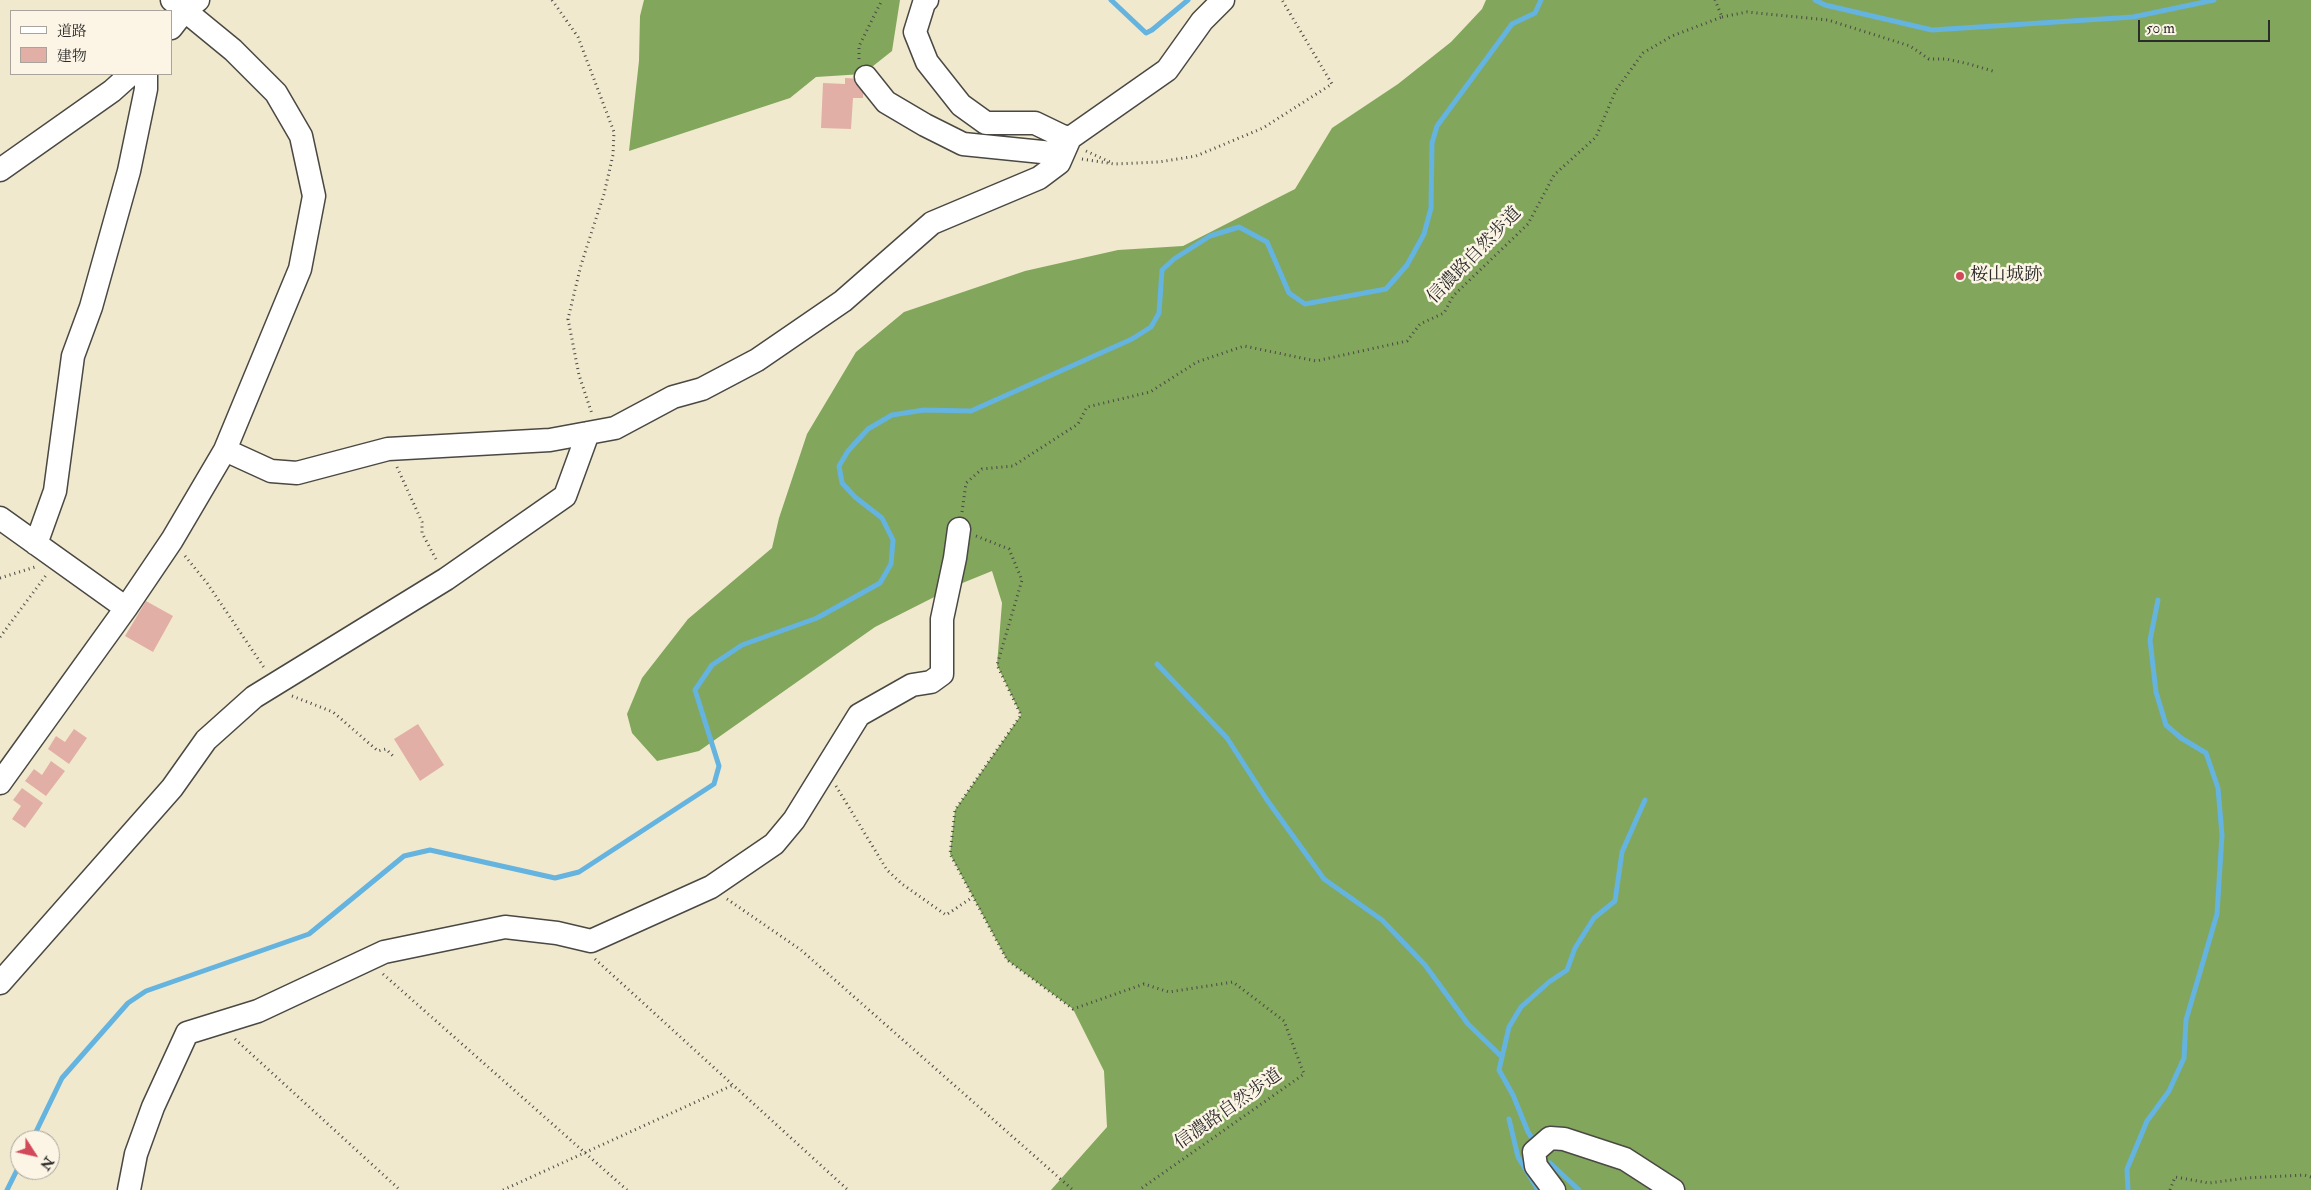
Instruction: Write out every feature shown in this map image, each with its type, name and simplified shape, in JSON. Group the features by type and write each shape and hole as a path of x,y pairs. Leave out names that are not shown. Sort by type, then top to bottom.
{"street":[{"path":"927,0 924,3 915,32 927,62 961,105 986,123 1035,123 1062,136 1064,152"},
{"path":"225,450 271,471 297,473 388,449 550,440 615,428 673,397 702,389 757,360 843,301 932,223 1038,178 1064,152 1167,70 1202,21 1224,0"},
{"path":"0,783 126,608 172,540 225,450 300,269 314,196 301,136 276,93 185,3 172,26"},
{"path":"0,170 112,91 130,75"},
{"path":"36,544 55,491 73,356 91,308 129,171 146,90 146,75"},
{"path":"866,77 886,102 925,126 963,144 1064,152"},
{"path":"0,983 172,788 206,740 254,697 446,578 565,496 593,432"},
{"path":"0,518 126,608"},
{"path":"129,1190 136,1154 153,1107 187,1034 258,1011 384,952 505,927 557,933 591,941 710,887 774,844 794,820 859,715 912,685 931,682 942,674 942,619 959,529"},
{"path":"1554,1190 1536,1166 1534,1152 1550,1138 1564,1138 1625,1159 1673,1190"}],"path":[{"path":"552,0 578,38 614,132 613,155 604,194 581,265 568,319 593,432"},
{"path":"859,46 882,0"},
{"path":"1064,152 1080,159 1114,164 1159,162 1196,156 1263,128 1332,84 1282,0"},
{"path":"1716,0 1722,17"},
{"name":"信濃路自然歩道","path":"1139,1190 1304,1074 1284,1022 1232,982 1170,992 1144,984 1073,1009 1007,960 950,854 955,810 1021,715 997,665 1022,580 1009,549 959,529 966,483 982,469 1013,466 1078,424 1087,407 1150,392 1197,362 1244,346 1316,361 1408,341 1420,324 1444,313 1453,296 1528,224 1554,174 1596,137 1616,90 1642,53 1672,36 1722,17 1746,12 1828,20 1910,46 1929,59 1946,59 1996,72"},
{"path":"1064,152 1088,152 1114,164"},
{"path":"388,449 422,522 422,532 446,578"},
{"path":"0,578 58,559"},
{"path":"0,637 58,559"},
{"path":"826,768 871,846 888,870 902,884 946,915 973,898"},
{"path":"710,887 801,950 1073,1190"},
{"path":"581,938 589,954 848,1190"},
{"path":"368,960 627,1190"},
{"path":"218,1024 400,1190"},
{"path":"503,1190 733,1085"},
{"path":"2170,1190 2175,1177 2209,1183 2247,1178 2304,1175 2311,1177"}],"green space":[{"path":"644,0 900,0 892,51 863,74 816,77 790,98 629,151 639,61 640,16"},
{"path":"1486,0 2311,0 2311,1190 1051,1190 1107,1127 1104,1071 1073,1009 1007,960 950,854 955,810 1021,715 997,665 1002,603 992,571 960,584 875,627 699,751 657,761 632,733 627,714 642,678 688,619 772,548 779,518 807,434 856,352 904,312 1025,271 1118,250 1183,246 1295,189 1332,128 1398,84 1451,42 1482,9"}],"building":[{"path":"845,78 864,79 863,98 853,98 851,129 821,128 823,83 845,84"},
{"path":"146,601 173,616 153,652 125,636"},
{"path":"418,724 444,765 420,781 394,739"},
{"path":"74,729 87,738 69,764 48,749 56,736 65,742"},
{"path":"51,761 65,771 46,796 25,781 34,769 42,775"},
{"path":"22,788 43,803 25,828 12,819 21,806 13,800"}],"waterway":[{"path":"1111,0 1146,33 1188,0"},
{"path":"37,1130 62,1078 128,1003 146,991 309,934 404,856 430,850 555,878 579,872 714,784 719,766 695,690 712,665 742,645 817,618 880,583 891,564 893,540 882,518 855,497 842,483 839,466 848,451 868,429 892,415 924,410 971,411 1132,339 1151,327 1159,313 1162,270 1174,259 1210,236 1239,227 1267,242 1289,293 1305,304 1386,289 1407,265 1424,234 1431,208 1432,143 1437,126 1512,24 1535,13 1541,0"},
{"path":"1815,0 1825,5 1932,30 2133,17 2214,0"},
{"path":"2128,1190 2127,1169 2147,1121 2169,1091 2184,1058 2186,1020 2217,914 2222,835 2218,788 2206,753 2181,738 2166,725 2156,692 2150,640 2158,600"},
{"path":"1157,664 1227,738 1267,800 1324,879 1382,920 1425,965 1468,1024 1502,1057"},
{"path":"1534,1141 1528,1132 1513,1095 1499,1070 1509,1027 1521,1007 1549,982 1567,970 1575,948 1594,918 1615,901 1622,852 1645,800"},
{"path":"1509,1119 1518,1157 1538,1190"},
{"path":"1550,1163 1579,1190"},
{"path":"7,1190 12,1180"}],"place":[{"name":"桜山城跡","path":"1960,276"}]}
